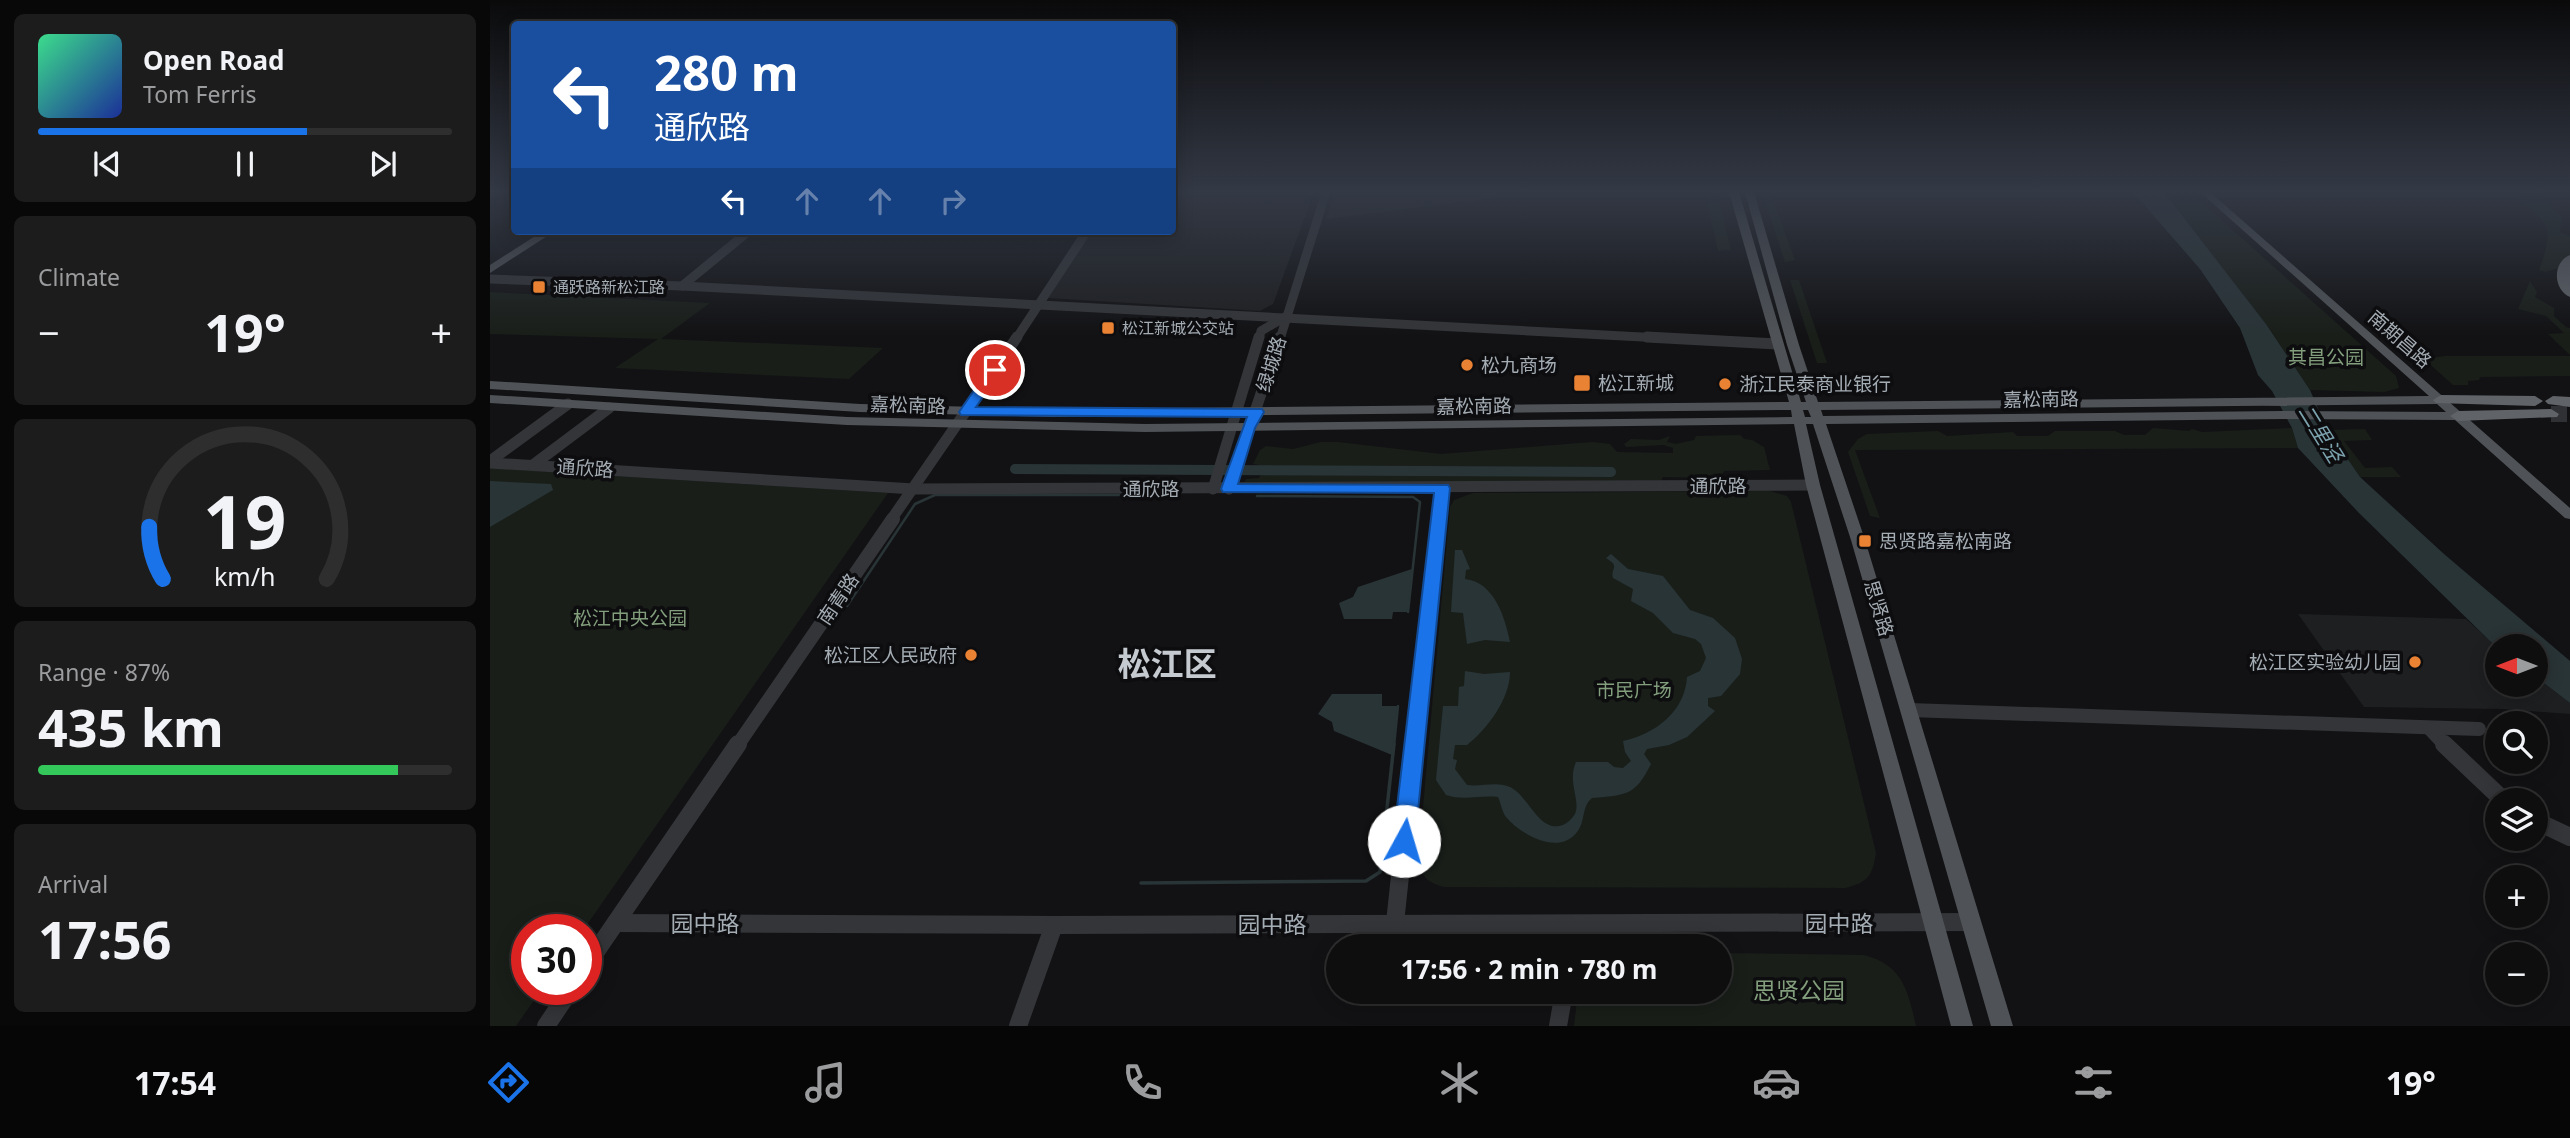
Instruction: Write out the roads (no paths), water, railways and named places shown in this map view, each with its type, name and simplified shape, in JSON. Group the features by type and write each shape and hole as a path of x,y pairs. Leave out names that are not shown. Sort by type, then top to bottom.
{"highway":[{"path":"2566,263 2563,280 2570,293"},
{"path":"2441,400 2535,401"},
{"path":"2458,416 2552,408 2570,402"}],"main road":[{"path":"490,262 524,240"},
{"path":"490,270 536,240"},
{"name":"思贤路","path":"1748,240 1798,414 1814,485 1962,1026"},
{"name":"思贤路","path":"1764,240 1909,710 2002,1026"},
{"name":"南期昌路","path":"2259,240 2570,515"},
{"name":"嘉松南路","path":"490,385 966,412 1798,414"},
{"name":"嘉松南路","path":"490,400 957,426 1248,428 2264,400 2441,400"},
{"name":"嘉松南路","path":"1817,413 2458,416"}],"street":[{"path":"682,286 738,240"},
{"name":"南青路","path":"602,943 957,426 1081,240"},
{"name":"绿城路","path":"1230,485 1310,240"},
{"path":"490,279 682,286 1777,344"},
{"name":"绿城路","path":"1214,485 1234,428 1234,413 1261,331 1285,317"},
{"path":"490,462 568,404"},
{"path":"533,465 609,408"},
{"name":"通欣路","path":"490,462 914,489 1214,485 1442,488 1814,485"},
{"path":"1395,923 1442,488"},
{"path":"1909,710 2479,729"},
{"path":"2430,729 2489,788"},
{"path":"2548,827 2570,837"},
{"name":"园中路","path":"616,923 1566,925 1971,922"},
{"path":"1018,1026 1054,925"},
{"path":"1566,925 1566,934"},
{"path":"1558,1026 1562,1004"},
{"path":"546,1026 560,1005"}],"water":[{"name":"二里泾","path":"2175,240 2201,240 2266,324 2310,390 2326,427 2360,477 2444,554 2538,634 2485,636 2359,513 2298,448 2292,428 2272,391 2258,375 2240,328 2200,269"},
{"path":"490,481 551,484 553,490 490,527"},
{"path":"1455,550 1462,550 1470,569 1466,570 1465,579 1484,587 1496,602 1510,642 1485,640 1467,644 1463,613 1451,612"},
{"path":"1611,554 1628,569 1663,576 1690,610 1713,618 1735,638 1742,659 1740,674 1721,696 1708,698 1708,706 1715,711 1687,737 1669,745 1647,749 1644,754 1651,764 1634,788 1613,796 1592,798 1586,806 1577,832 1569,839 1551,843 1530,836 1513,824 1505,815 1498,797 1459,798 1446,795 1436,780 1443,706 1458,706 1459,687 1464,686 1465,671 1484,674 1510,672 1506,693 1496,713 1467,745 1455,745 1455,769 1467,785 1499,784 1510,787 1547,824 1563,825 1569,821 1576,809 1573,777 1576,762 1608,762 1614,767 1623,768 1631,761 1625,752 1623,741 1646,733 1666,720 1681,701 1687,677 1700,671 1706,658 1701,644 1695,639 1673,633 1653,613 1631,601 1633,589 1613,578 1614,566 1606,558"},
{"path":"1412,569 1408,612 1393,612 1392,619 1344,619 1339,603 1353,597 1358,587"},
{"path":"2548,642 2570,661 2570,703 2548,686"},
{"path":"1332,694 1382,694 1382,706 1398,706 1392,755 1334,731 1332,722 1318,714"}],"waterway":[{"path":"1015,469 1611,472"},
{"path":"847,606 915,504 935,495 1178,495"},
{"path":"1257,496 1413,497 1420,502 1408,612"},
{"path":"1394,746 1398,706"},
{"path":"1141,883 1366,881 1380,872 1394,744"}],"tunnel":[{"path":"2551,414 2570,414"}],"place":[{"name":"通跃路新松江路","path":"539,287"},
{"name":"松江新城公交站","path":"1108,328"},
{"name":"松九商场","path":"1467,365"},
{"name":"松江新城","path":"1582,383"},
{"name":"浙江民泰商业银行","path":"1725,384"},
{"name":"思贤路嘉松南路","path":"1865,541"},
{"name":"松江区人民政府","path":"971,655"},
{"name":"松江区实验幼儿园","path":"2415,662"}],"district":[{"name":"松江区","path":"1167,663"}],"park label":[{"name":"其昌公园","path":"2326,357"},
{"name":"松江中央公园","path":"630,618"},
{"name":"市民广场","path":"1634,690"},
{"name":"思贤公园","path":"1799,990"}]}
